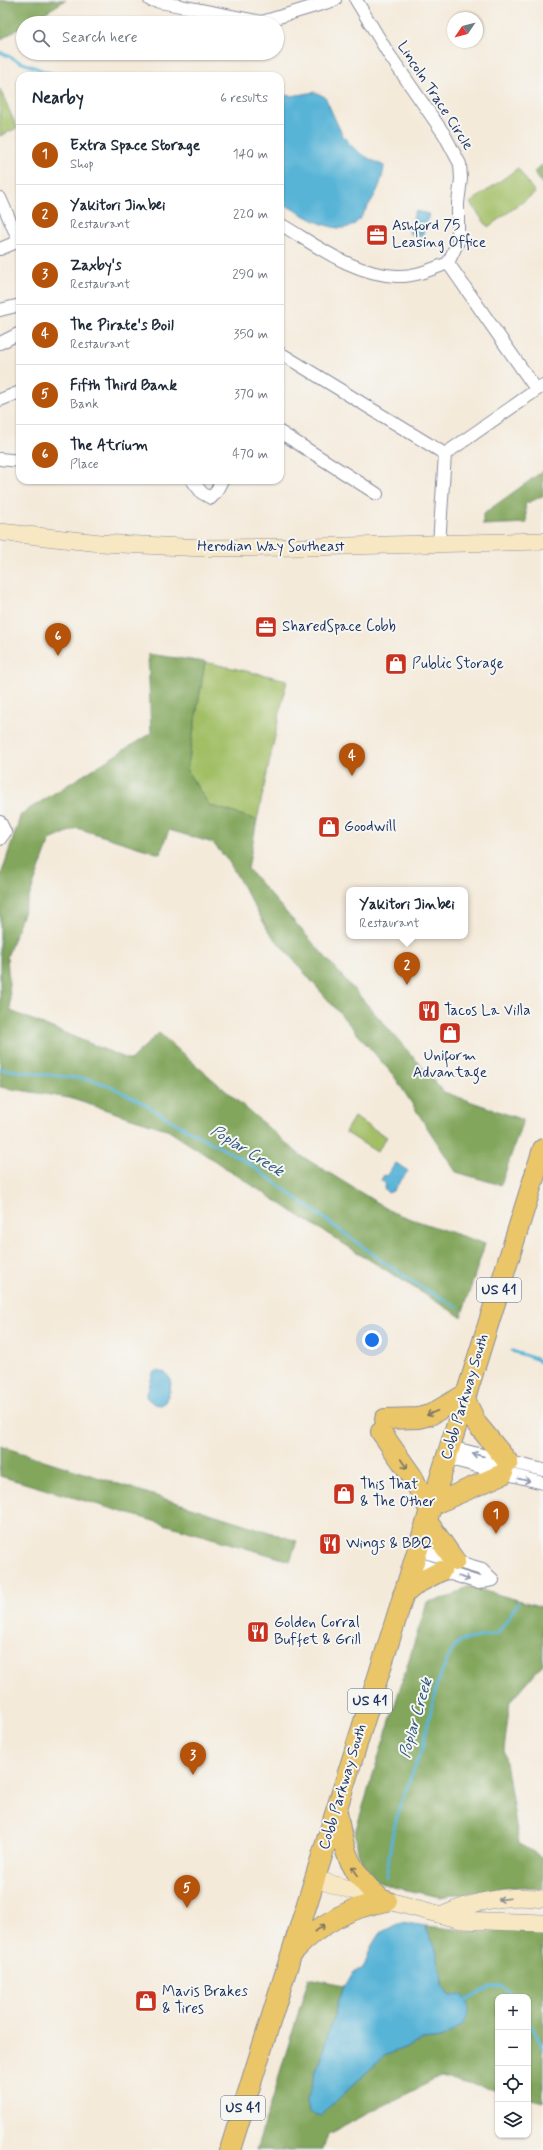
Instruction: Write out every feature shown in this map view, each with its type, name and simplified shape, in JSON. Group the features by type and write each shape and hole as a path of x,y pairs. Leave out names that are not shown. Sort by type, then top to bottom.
{"main road":[{"name":"Cobb Parkway South","path":"230,2150 543,1149"},
{"path":"403,1595 416,1584 448,1566 429,1512 412,1476 383,1426 430,1415 465,1397 476,1423 506,1468 429,1512"},
{"path":"337,1808 340,1835 349,1862 361,1880 384,1900"},
{"path":"291,1954 318,1929 338,1916 359,1906 384,1900"}],"street":[{"path":"150,0 231,16"},
{"path":"282,16 335,0"},
{"name":"Lincoln Trace Circle","path":"356,0 388,54 444,134 460,164 461,179 458,203 458,242 448,262"},
{"path":"0,198 16,233"},
{"path":"284,226 343,261 370,271 397,276 413,274 448,262 540,387 445,454"},
{"path":"0,250 16,244"},
{"path":"0,310 16,307"},
{"path":"0,343 16,335"},
{"path":"284,355 445,454"},
{"path":"0,400 16,394"},
{"path":"284,435 377,494"},
{"path":"439,544 445,454"},
{"path":"0,459 16,460"},
{"path":"195,484 202,493 211,498 220,484"},
{"name":"Herodian Way Southeast","path":"0,532 100,543 204,548 439,544 543,540"},
{"path":"0,822 5,832 0,839"},
{"path":"448,1453 506,1468 543,1483"},
{"path":"506,1468 543,1470"},
{"path":"416,1556 448,1566"},
{"path":"416,1556 448,1566"},
{"path":"314,1879 384,1900 461,1920 483,1922 518,1920 543,1923"},
{"path":"442,1915 461,1907 488,1901 527,1897 543,1898"}],"green space":[{"path":"0,0 66,0 40,16 16,16 16,30 0,40"},
{"path":"0,89 16,128 0,136"},
{"path":"543,164 543,185 534,172"},
{"path":"518,168 535,193 488,227 470,203"},
{"path":"543,471 543,496 525,504 527,523 483,525 483,514"},
{"path":"148,654 205,662 187,771 209,805 257,820 248,869 444,1092 523,1120 501,1185 456,1172 394,1076 269,932 229,862 213,843 169,830 160,854 77,828 50,840 7,957 11,1011 130,1060 159,1033 300,1155 394,1213 485,1244 461,1317 296,1214 166,1129 69,1098 0,1087 0,878 21,814 151,733"},
{"path":"205,662 287,680 257,820 209,805 187,771"},
{"path":"354,1117 387,1137 377,1152 345,1132"},
{"path":"0,1446 297,1541 290,1561 0,1476"},
{"path":"467,1586 543,1607 543,1664 510,1702 504,1750 519,1843 543,1858 543,1889 508,1887 440,1897 393,1887 376,1880 364,1869 358,1852 355,1832 427,1602 453,1596"},
{"path":"425,1926 483,1932 517,1928 543,1931 543,2102 531,2099 531,1994 495,1994 495,2090 440,2077 328,2134 323,2150 256,2150 309,1978 344,1985 307,2100 320,2116 384,2056 423,2040 442,2038 450,1996 442,1986 441,1972 435,1947"}],"water":[{"path":"315,92 325,97 341,131 351,146 370,159 384,166 381,182 371,202 362,216 353,225 345,228 336,228 326,225 284,204 284,95 291,96"},
{"path":"415,211 429,214 422,237 409,233"},
{"path":"396,1163 408,1171 393,1191 388,1193 384,1189 386,1184 381,1180"},
{"path":"157,1371 166,1373 171,1380 170,1391 165,1402 160,1405 154,1404 146,1397 153,1373"},
{"path":"402,1922 425,1926 435,1947 441,1972 442,1986 450,1996 463,1995 468,2004 467,2018 461,2026 441,2038 423,2040 384,2056 320,2116 309,2112 307,2100 344,1985 354,1973 363,1968 372,1945 379,1934"}],"waterway":[{"path":"0,52 16,60"},
{"path":"16,60 47,72"},
{"name":"Poplar Creek","path":"0,1069 92,1080 107,1085 136,1099 177,1124 247,1162 389,1266 416,1284 458,1307"},
{"name":"Poplar Creek","path":"512,1351 536,1359 543,1364"},
{"name":"Poplar Creek","path":"386,1877 392,1836 400,1805 423,1746 437,1683 450,1654 460,1641 498,1633 518,1603"},
{"name":"Poplar Creek","path":"463,2001 492,1986 502,1986 511,1994"},
{"name":"Poplar Creek","path":"531,2026 543,2048"}],"place":[{"name":"Ashford 75 Leasing Office","path":"377,235"},
{"name":"SharedSpace Cobb","path":"266,627"},
{"name":"The Atrium","path":"58,656"},
{"name":"Public Storage","path":"396,664"},
{"name":"The Pirate's Boil","path":"352,776"},
{"name":"Goodwill","path":"329,827"},
{"name":"Yakitori Jinbei","path":"407,985"},
{"name":"Tacos La Villa","path":"429,1011"},
{"name":"Uniform Advantage","path":"450,1033"},
{"name":"This That & The Other","path":"344,1494"},
{"name":"Extra Space Storage","path":"496,1534"},
{"name":"Wings & BBQ","path":"330,1544"},
{"name":"Golden Corral Buffet & Grill","path":"258,1632"},
{"name":"Zaxby's","path":"193,1775"},
{"name":"Fifth Third Bank","path":"187,1908"},
{"name":"Mavis Brakes & Tires","path":"146,2001"}]}
